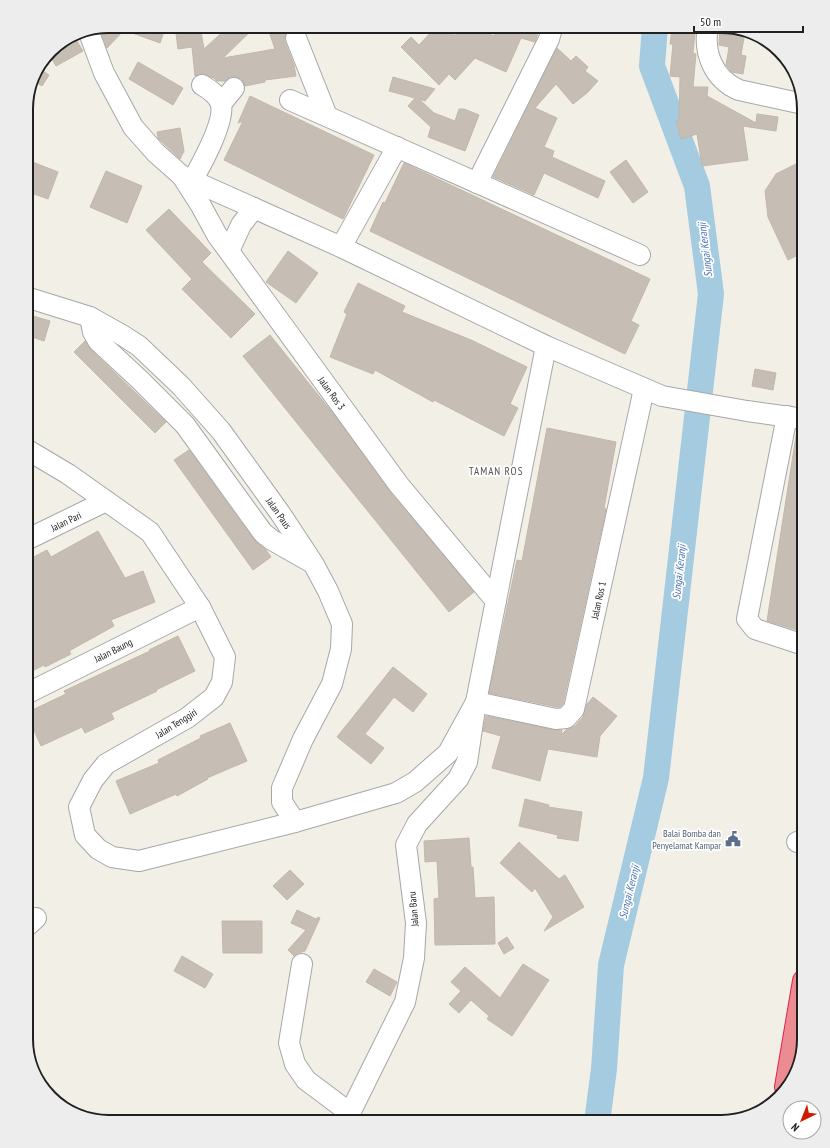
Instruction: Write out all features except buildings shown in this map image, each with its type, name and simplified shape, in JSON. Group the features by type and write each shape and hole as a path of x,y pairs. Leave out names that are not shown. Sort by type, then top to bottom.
{"highway":[{"path":"788,1074 797,1022"}],"street":[{"path":"477,183 551,33"},
{"path":"707,33 708,53 713,68 730,86 739,90 796,103"},
{"path":"90,36 104,73 133,127 156,153 187,178 341,248 546,346 653,392 747,410 796,417 747,619 755,629 797,642"},
{"path":"296,38 327,116"},
{"path":"202,84 213,92 221,104"},
{"path":"187,178 210,147 219,119 221,104 234,88"},
{"path":"290,100 640,255"},
{"path":"341,248 397,147"},
{"name":"Jalan Ros 3","path":"187,178 217,235 399,485 496,601"},
{"path":"229,251 241,225 254,208"},
{"name":"Jalan Paus","path":"33,300 90,317 122,335 139,346 181,386 221,432 280,512 313,563 328,591 342,624 341,649 332,684 303,739 282,788 282,802 295,822"},
{"path":"476,702 546,346"},
{"name":"Jalan Ros 1","path":"476,702 556,719 566,718 574,710 653,392"},
{"name":"Jalan Tenggiri","path":"33,453 68,474 150,532 200,607 225,657 222,682 214,697 188,718 106,764 93,780 79,807 85,835 98,849 112,857 138,861 295,822 396,793 415,782 448,753 476,702"},
{"name":"Jalan Pari","path":"33,537 106,501"},
{"name":"Jalan Baung","path":"33,690 200,607"},
{"name":"Jalan Baru","path":"348,1115 405,1002 414,958 416,922 406,845 417,824 458,779 467,762 476,702"},
{"path":"302,964 289,1043 294,1064 306,1080 344,1115"}],"waterway":[{"name":"Sungai Keranji","path":"598,1115 604,1069 611,965 656,778 711,294 697,186 652,66 654,33"}],"place":[{"name":"Balai Bomba dan Penyelamat Kampar","path":"733,839"}],"district":[{"name":"TAMAN ROS","path":"496,471"}]}
